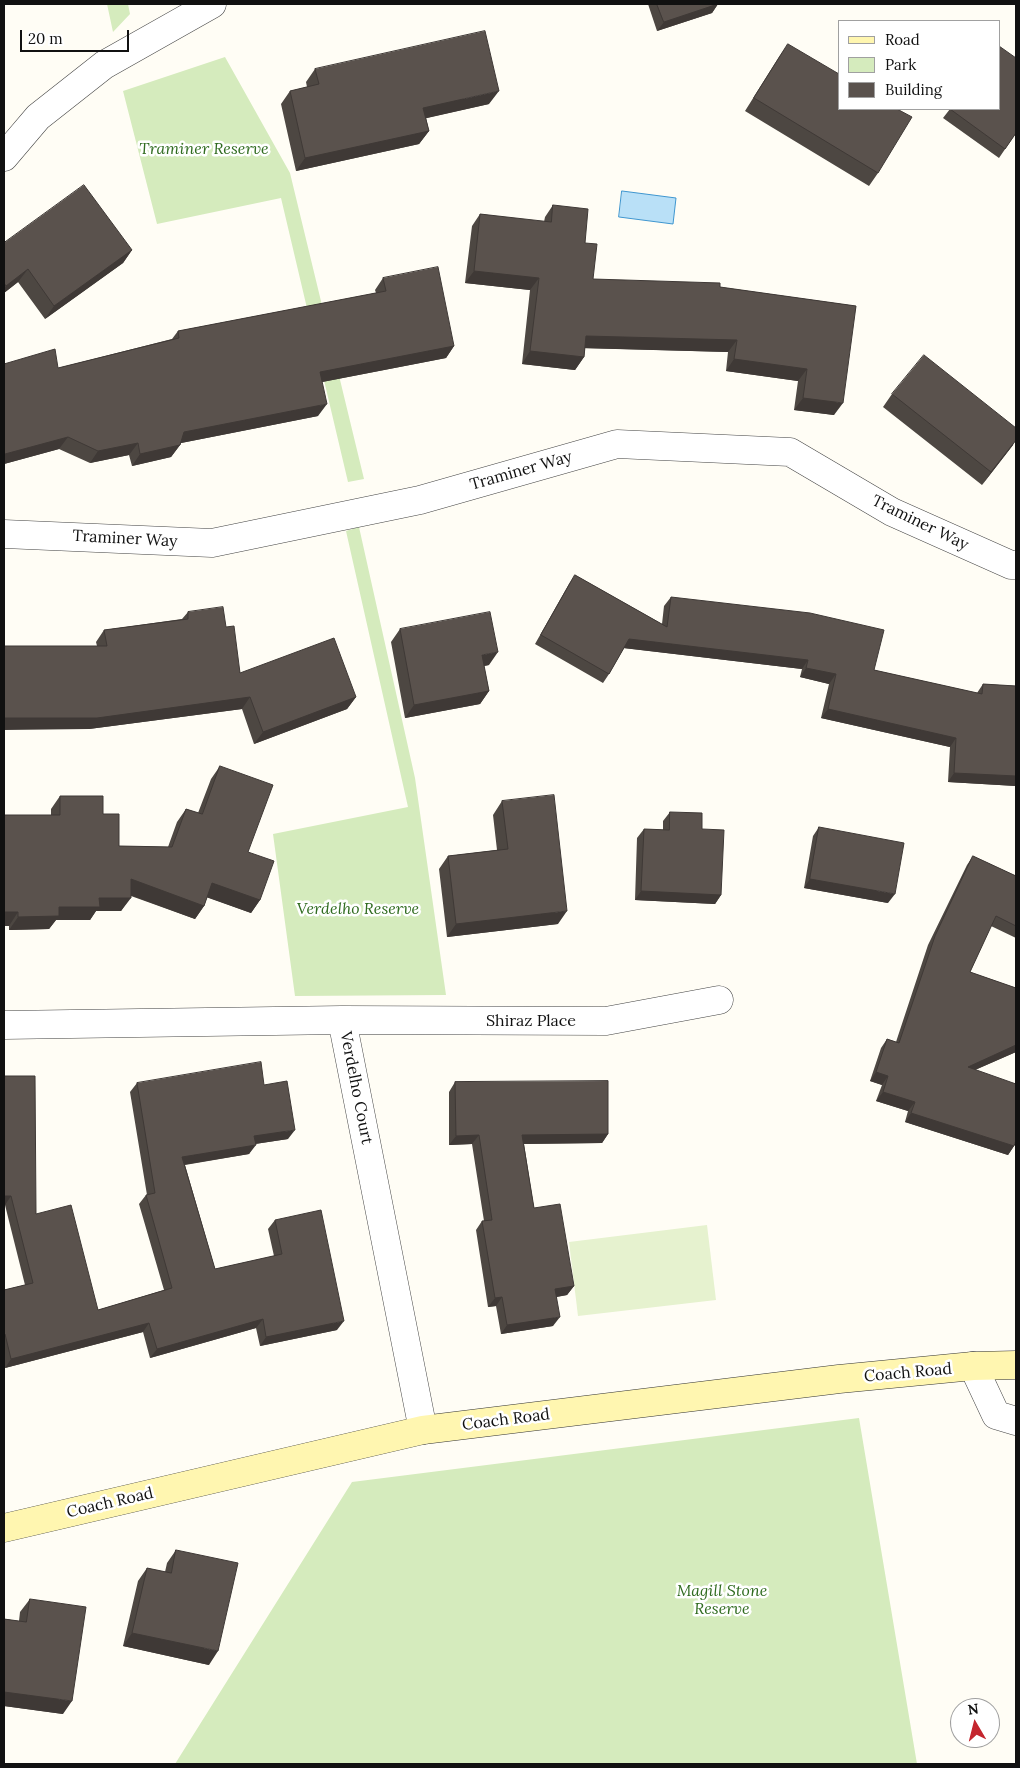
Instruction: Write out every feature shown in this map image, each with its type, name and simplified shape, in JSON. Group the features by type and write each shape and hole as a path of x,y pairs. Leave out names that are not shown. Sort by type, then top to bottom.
{"street":[{"path":"4,156 38,117 104,65 212,4"},
{"name":"Traminer Way","path":"4,534 212,543 420,500 617,444 790,452 892,512 1011,565 1016,565"},
{"name":"Shiraz Place","path":"342,1020 606,1021 718,1000"},
{"name":"Verdelho Court","path":"4,1025 342,1020 423,1430"},
{"name":"Coach Road","path":"4,1528 423,1430 839,1379 973,1366 1016,1365"},
{"path":"973,1366 996,1414 1016,1420"}],"green space":[{"path":"107,4 128,4 130,14 113,32"},
{"name":"Traminer Reserve","path":"225,57 290,173 364,479 348,482 281,198 157,224 123,91"},
{"name":"Verdelho Reserve","path":"359,527 415,778 446,995 295,996 273,834 408,807 346,531"},
{"path":"707,1225 716,1300 578,1316 569,1242"},
{"name":"Magill Stone Reserve","path":"859,1418 917,1764 175,1764 352,1482"}],"water":[{"path":"622,191 676,198 673,224 619,217"}],"building":[{"path":"657,4 718,4 664,22"},
{"path":"485,31 499,91 423,108 429,131 305,158 290,91 319,84 315,69"},
{"path":"788,44 838,73 838,110 899,110 912,117 878,173 754,98"},
{"path":"1000,47 1016,58 1016,133 1005,149 951,110 1000,110"},
{"path":"84,185 132,250 54,306 28,269 6,286 4,283 4,243"},
{"path":"553,205 588,209 585,243 597,244 593,279 720,283 720,287 856,306 843,403 803,398 807,369 734,359 737,340 586,336 584,357 530,351 539,278 474,271 480,214 551,222"},
{"path":"438,267 454,346 320,372 327,404 184,432 180,445 140,454 138,443 98,451 68,437 4,453 4,364 55,349 58,368 179,338 178,331 386,291 383,278"},
{"path":"924,355 1016,428 1016,440 991,472 892,394"},
{"path":"575,575 667,627 671,597 810,613 884,630 874,670 982,694 983,684 1016,686 1016,776 954,773 956,738 828,709 836,674 806,668 808,660 629,639 609,674 541,635"},
{"path":"223,607 226,627 234,626 240,673 334,638 356,697 263,732 250,697 97,718 4,718 4,646 107,646 104,630 188,619 188,612"},
{"path":"490,612 498,652 482,655 489,691 414,705 400,629"},
{"path":"220,766 273,785 248,852 274,861 260,900 212,883 204,906 131,879 131,898 99,898 100,907 59,907 59,916 18,917 18,912 4,912 4,815 60,815 60,796 103,796 103,814 119,814 119,846 172,847 186,809 202,814"},
{"path":"554,795 567,911 456,924 448,856 508,849 502,801"},
{"path":"670,812 702,813 702,829 724,830 721,895 641,891 644,829 669,830"},
{"path":"819,827 904,843 895,894 810,879"},
{"path":"973,856 1016,876 1016,926 996,916 970,972 1016,988 1016,1045 968,1067 1016,1084 1016,1140 1014,1146 911,1113 915,1102 883,1092 888,1076 876,1072 887,1039 899,1043 935,936"},
{"path":"261,1062 264,1085 287,1081 295,1130 254,1136 256,1145 182,1157 215,1269 282,1254 275,1220 321,1210 344,1321 266,1337 263,1319 157,1349 149,1323 11,1359 4,1334 4,1290 33,1283 11,1196 4,1196 4,1076 35,1076 36,1214 71,1205 98,1310 172,1288 146,1195 155,1193 137,1083"},
{"path":"608,1081 608,1134 522,1135 534,1208 560,1204 574,1286 555,1289 560,1317 507,1325 502,1297 495,1298 482,1221 492,1220 479,1135 456,1136 455,1082"},
{"path":"176,1550 238,1563 218,1651 132,1633 147,1568 171,1573"},
{"path":"30,1599 86,1607 72,1701 4,1692 4,1619 26,1622"}]}
